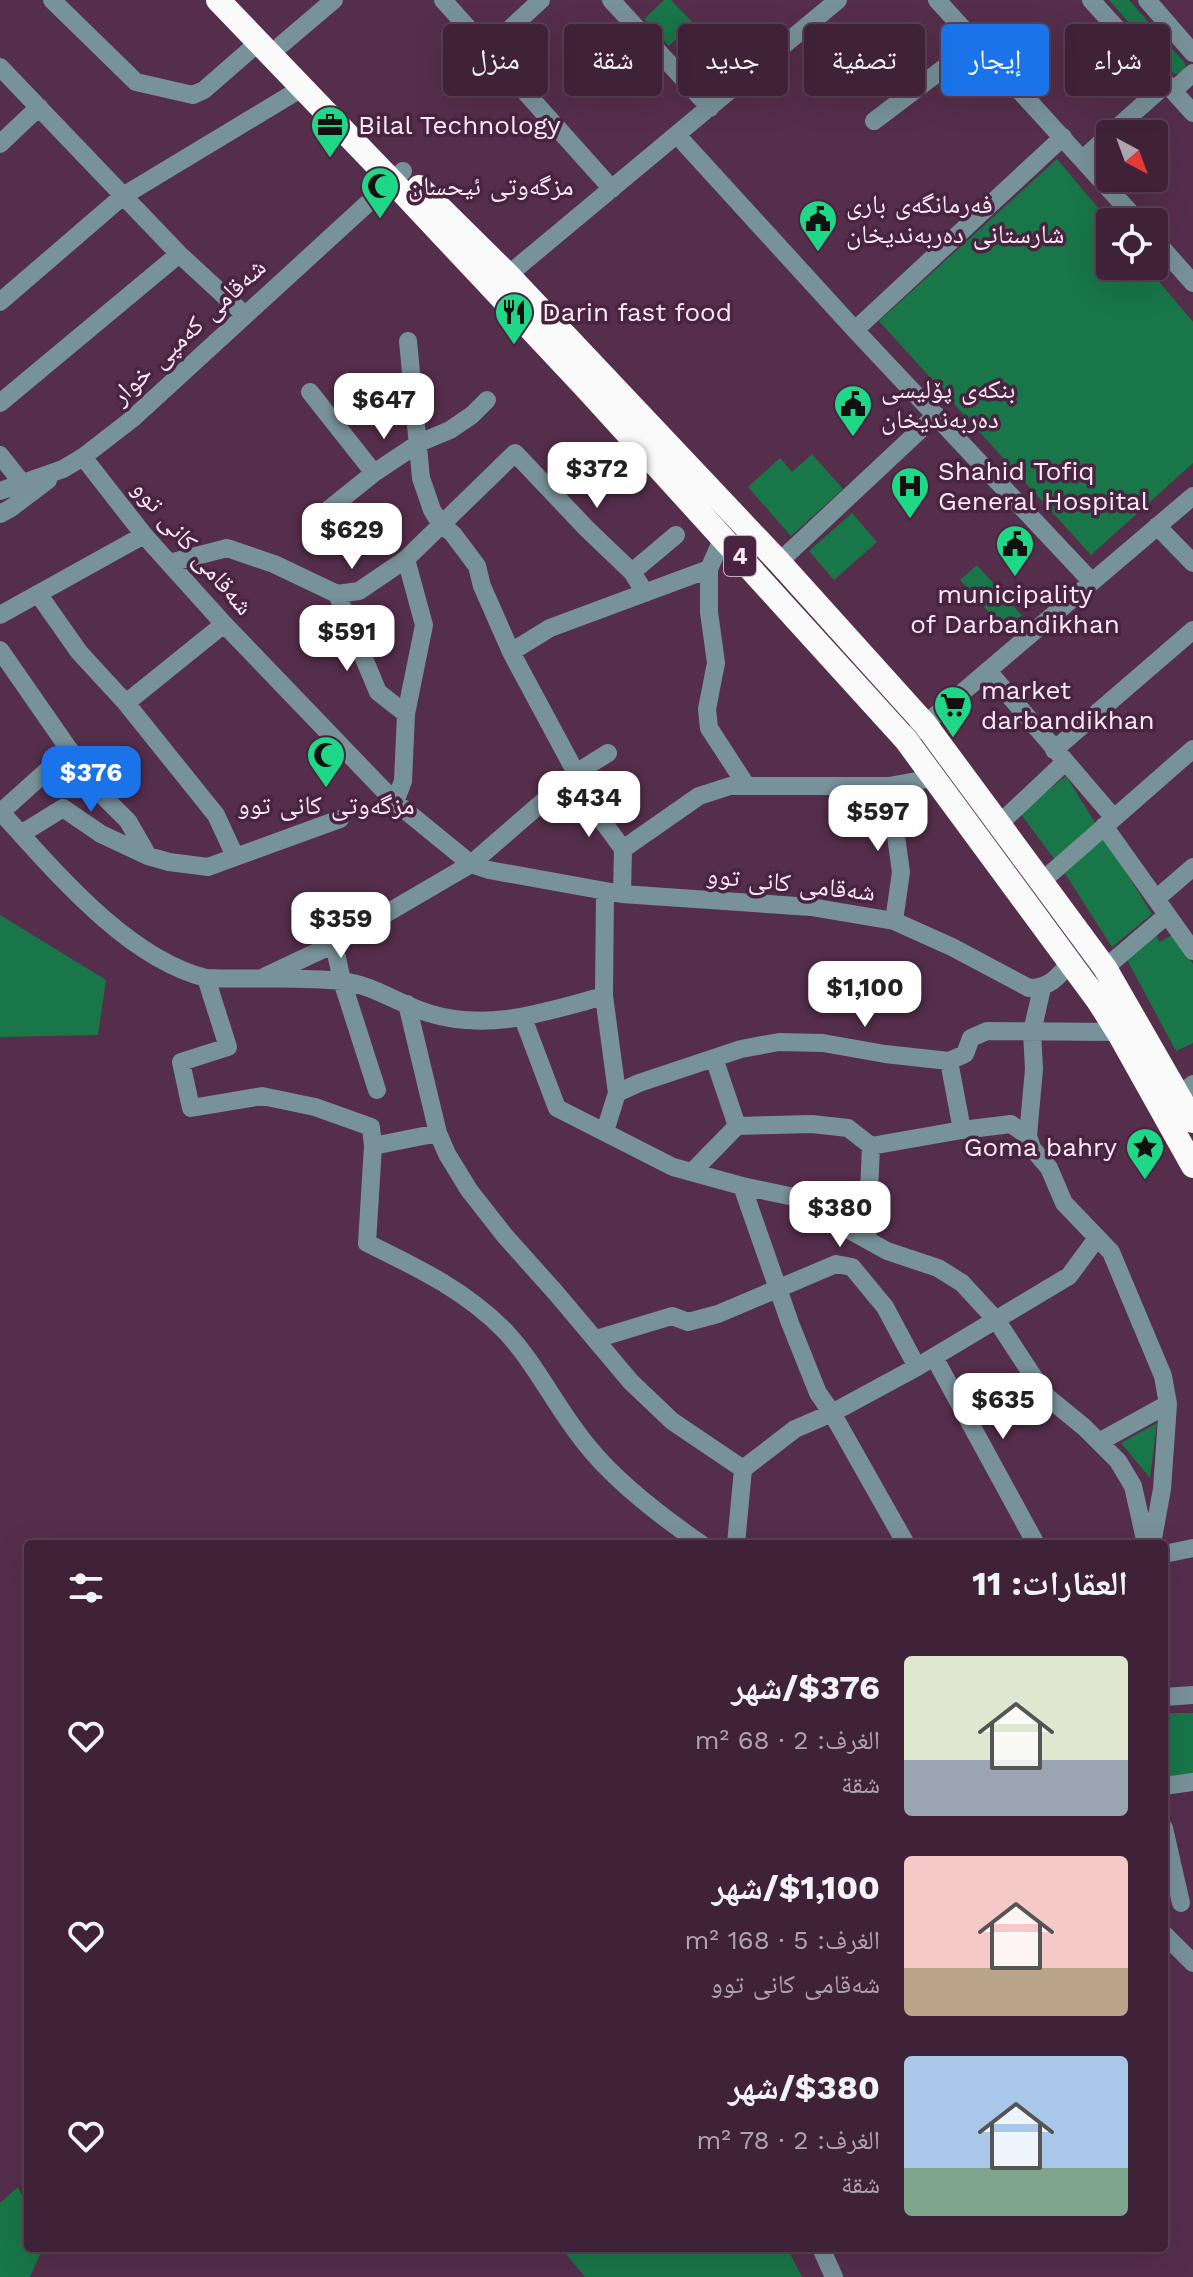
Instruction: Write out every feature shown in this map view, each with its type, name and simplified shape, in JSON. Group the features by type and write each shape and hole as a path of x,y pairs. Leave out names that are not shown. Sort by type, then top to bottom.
{"highway":[{"name":"4","path":"218,0 313,82 906,740 1118,1032 1193,1166"},
{"name":"4","path":"239,0 302,88 508,275 779,562 925,724 1105,968 1186,1089 1193,1121"}],"street":[{"path":"52,0 136,82 193,95 334,0"},
{"path":"443,0 464,24"},
{"path":"515,24 541,0"},
{"path":"611,0 710,108"},
{"path":"508,275 838,0"},
{"path":"937,0 959,24"},
{"path":"1091,0 1113,24"},
{"path":"1147,0 1193,52"},
{"path":"0,67 179,254 245,315"},
{"path":"874,121 941,70"},
{"path":"1193,73 1170,87 1193,113"},
{"path":"0,302 123,196 302,88"},
{"path":"528,96 612,189"},
{"path":"1025,96 1127,208"},
{"path":"1128,120 1159,96"},
{"path":"0,144 39,107"},
{"path":"677,135 1092,582"},
{"path":"855,330 1063,137"},
{"path":"1083,159 1096,147"},
{"name":"شەقامی کەمپی خوار","path":"0,491 63,469 132,419 397,176"},
{"path":"0,403 179,254"},
{"path":"1168,255 1193,283"},
{"path":"408,341 421,478 432,510 477,566 482,586 511,652 573,776 623,849"},
{"path":"310,392 374,473"},
{"path":"313,522 374,473 419,443 450,430 487,400"},
{"path":"779,562 936,415"},
{"path":"169,563 227,548 274,564 337,594 359,591 406,559 515,453 632,572 645,593"},
{"path":"0,455 23,484"},
{"name":"شەقامی کانی توو","path":"83,457 144,535 224,624 395,802 471,864 614,893 811,907 894,921 952,947 1029,988 1042,988"},
{"path":"0,514 63,469"},
{"path":"906,740 1193,496"},
{"path":"1157,526 1193,563"},
{"path":"0,615 144,535"},
{"path":"632,572 676,535"},
{"path":"723,537 709,569 709,612 716,663 707,709 709,728 746,785"},
{"path":"395,802 403,781 406,714 424,625 406,559"},
{"path":"511,652 550,628 709,569"},
{"path":"337,594 378,692 406,714"},
{"path":"39,595 79,652 126,703 216,815 235,856"},
{"path":"126,703 224,624"},
{"path":"999,824 1060,756 1193,630"},
{"path":"0,650 98,791 128,821 148,856"},
{"path":"989,672 1060,756 1109,822 1156,899 1192,946"},
{"path":"1041,882 1193,749"},
{"path":"70,750 0,811 102,915 143,950 180,969 206,978 342,981 445,1018 475,1020 523,1018 604,996"},
{"path":"262,978 334,944 471,864 573,776 608,753"},
{"path":"605,1131 617,1093 604,996 614,893 623,849 699,796 730,786 889,786 933,778"},
{"path":"889,786 901,872 894,921"},
{"path":"21,834 63,808 101,834 148,856 208,867 340,819"},
{"path":"1156,899 1193,867"},
{"path":"1105,968 1167,915"},
{"path":"334,944 342,981 377,1090"},
{"path":"1070,963 1056,980 1042,988 1032,1032 1034,1069 1028,1136 1032,1148 1049,1168 1064,1203 1111,1252 1163,1376 1168,1404 1162,1489 1150,1540"},
{"path":"206,978 228,1047 181,1062 191,1108 262,1096 315,1107 371,1127 373,1146 367,1243 440,1279 485,1312 523,1353 591,1451 644,1501 696,1540"},
{"path":"407,1004 438,1133 447,1154 487,1213 631,1382 672,1421 743,1469"},
{"path":"523,1018 557,1108 673,1167 818,1202 851,1231 887,1251 938,1268 962,1283 997,1321 1046,1396 1084,1427 1118,1461 1133,1486 1148,1540"},
{"path":"617,1093 741,1049 779,1042 823,1043 949,1061 965,1054 971,1038 987,1031 1118,1032"},
{"path":"714,1058 737,1126"},
{"path":"949,1061 962,1130"},
{"path":"692,1172 737,1126 812,1124 848,1128 871,1146 1011,1124 1028,1136"},
{"path":"373,1146 438,1133"},
{"path":"867,1240 871,1146"},
{"path":"742,1186 818,1393 904,1540"},
{"path":"736,1540 743,1469 795,1429 832,1413 917,1367 1069,1276 1097,1238"},
{"path":"596,1339 672,1316 688,1322 718,1314 836,1264 852,1267 885,1307 917,1367"},
{"path":"934,1357 1034,1540"},
{"path":"1099,1442 1168,1404"},
{"path":"1168,1553 1193,1548"},
{"path":"1168,1697 1193,1695"},
{"path":"1168,1785 1193,1782"},
{"path":"1168,1848 1179,1903"},
{"path":"1168,1938 1193,1963"},
{"path":"823,2252 834,2277"}],"green space":[{"path":"664,0 671,0 693,23 678,24 678,37 669,46 662,38 662,24 649,24 644,19"},
{"path":"1109,0 1129,0 1150,24 1130,24"},
{"path":"1170,46 1186,67 1180,75 1170,70"},
{"path":"1057,159 1098,208 1096,280 1158,280 1193,322 1193,463 1091,555 879,321"},
{"path":"812,454 843,489 791,536 748,487 780,458 792,472"},
{"path":"852,513 877,542 834,580 809,551"},
{"path":"977,565 1025,619 1008,634 960,580"},
{"path":"1066,776 1152,914 1112,947 1064,872 1020,813"},
{"path":"0,915 106,980 98,1035 0,1037"},
{"path":"1155,935 1160,942 1172,935 1193,964 1193,1043 1176,1051 1126,958"},
{"path":"1157,1423 1150,1478 1121,1443"},
{"path":"1168,1713 1193,1713 1193,1773 1168,1776"},
{"path":"18,2187 24,2200 24,2252 41,2252 30,2277 0,2277 0,2203"},
{"path":"564,2252 789,2252 802,2277 585,2277"}],"place":[{"name":"Bilal Technology","path":"330,159"},
{"name":"مزگەوتی ئیحسان","path":"380,220"},
{"name":"فەرمانگەی باری شارستانی دەربەندیخان","path":"818,253"},
{"name":"Darin fast food","path":"514,346"},
{"name":"بنکەی پۆلیسی دەربەندیخان","path":"853,438"},
{"name":"Shahid Tofiq General Hospital","path":"910,520"},
{"name":"municipality of Darbandikhan","path":"1015,578"},
{"name":"market darbandikhan","path":"953,739"},
{"name":"مزگەوتی کانی توو","path":"326,789"},
{"name":"Goma bahry","path":"1145,1181"}]}
